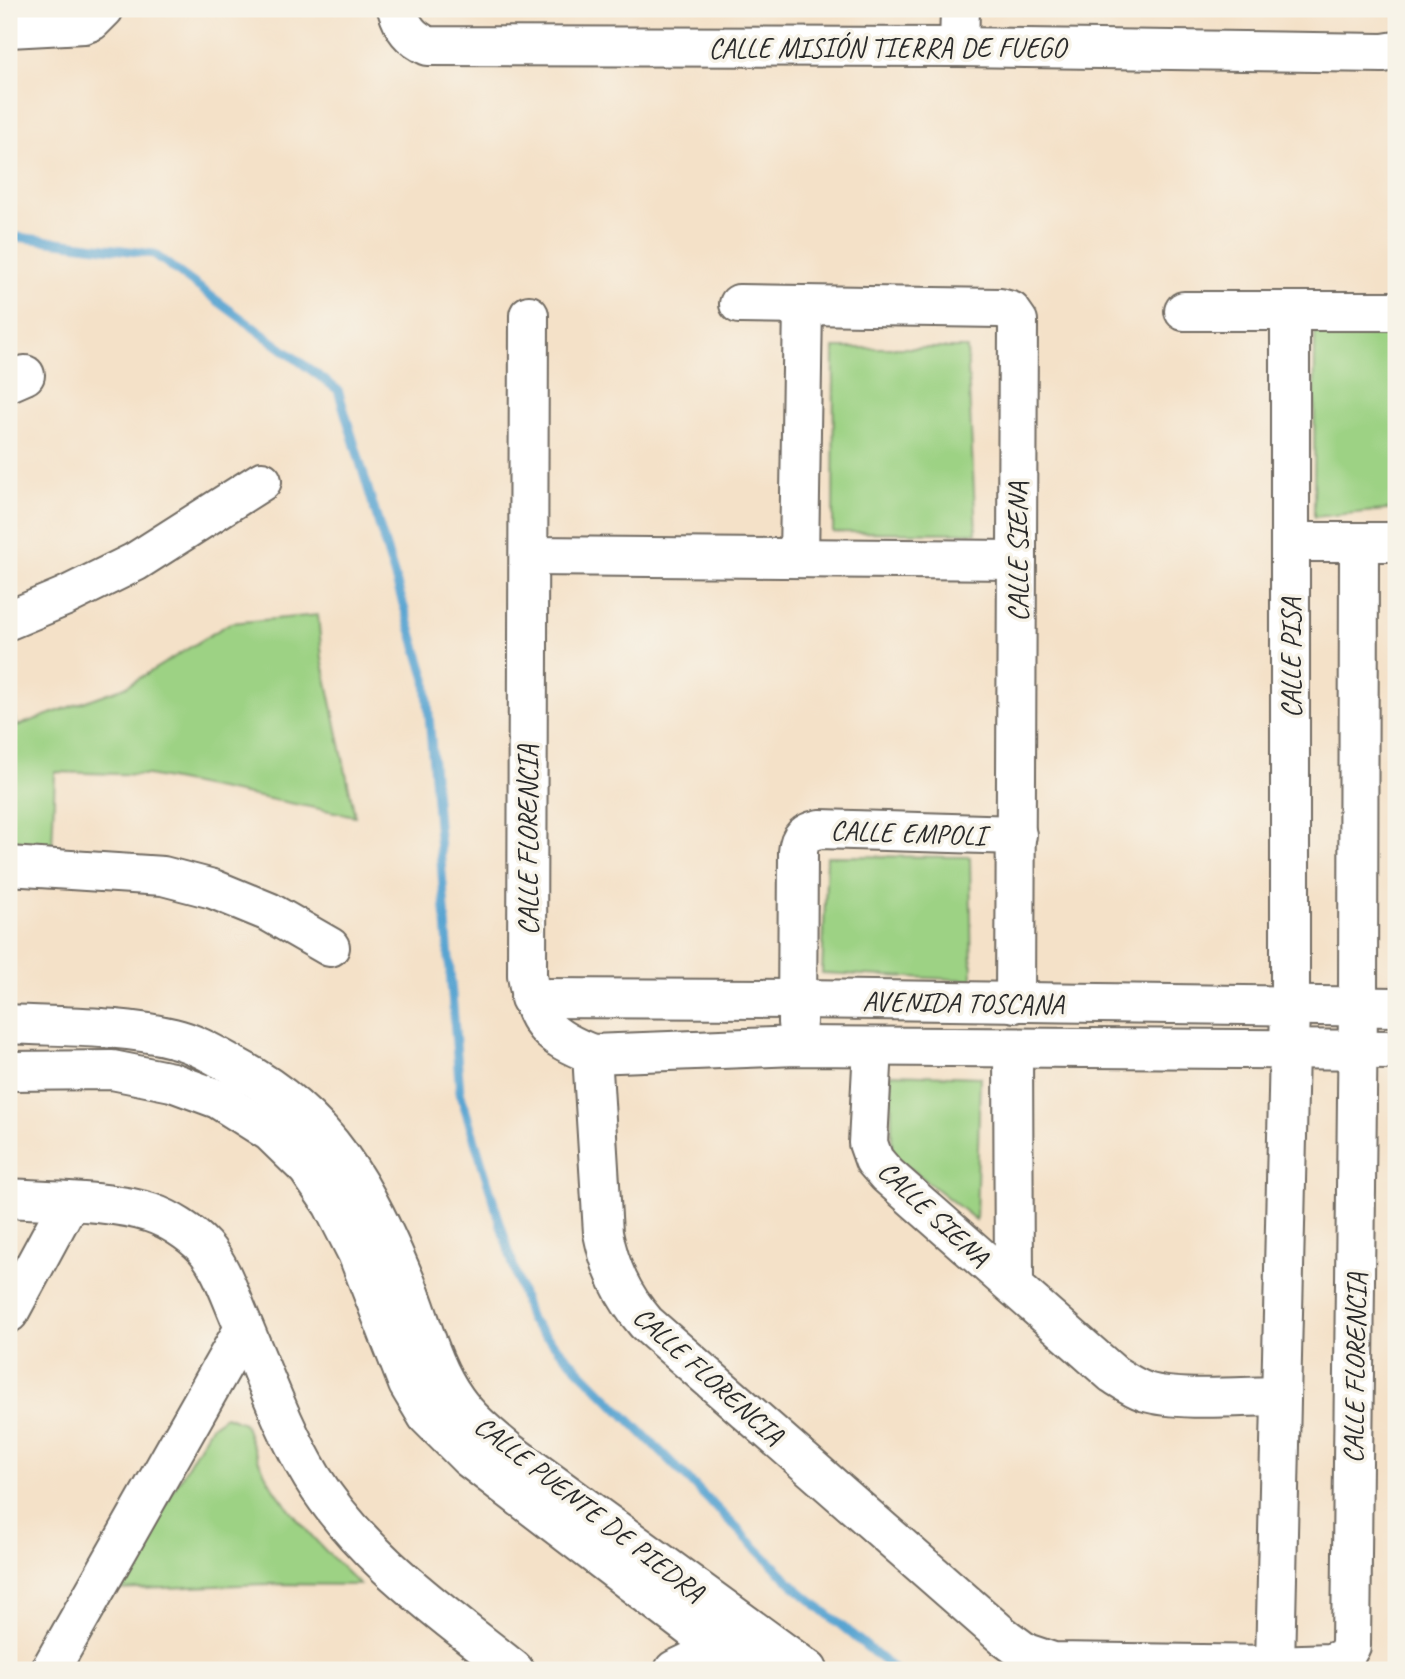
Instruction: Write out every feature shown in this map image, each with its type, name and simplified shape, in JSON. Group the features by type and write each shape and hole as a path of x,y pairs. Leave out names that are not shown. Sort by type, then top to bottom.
{"street":[{"path":"9,28 83,24 92,21 104,9"},
{"name":"CALLE MISIÓN TIERRA DE FUEGO","path":"397,9 406,32 428,46 1396,51"},
{"path":"959,47 960,9"},
{"name":"CALLE SIENA","path":"739,304 999,308 1011,311 1018,321 1015,1003"},
{"path":"799,558 803,305"},
{"path":"1184,311 1396,311"},
{"name":"CALLE PISA","path":"1290,311 1290,1005"},
{"name":"CALLE FLORENCIA","path":"529,315 527,975 530,998 537,1017 552,1035 592,1055 603,1233 608,1259 618,1285 646,1323 1003,1636 1026,1653 1053,1662 1079,1664 1275,1665 1330,1663 1344,1658 1351,1646 1358,1006"},
{"path":"9,621 135,562 262,481"},
{"path":"1290,542 1378,542 1358,1006"},
{"path":"529,556 1017,560"},
{"name":"CALLE EMPOLI","path":"796,1046 798,852 799,841 807,832 820,829 1017,835"},
{"path":"9,866 163,876 213,889 269,912 330,947"},
{"name":"AVENIDA TOSCANA","path":"530,998 1396,1007"},
{"path":"1275,1665 1290,1005"},
{"name":"CALLE PUENTE DE PIEDRA","path":"9,1024 133,1031 175,1038 213,1054 266,1083 302,1112 324,1134 360,1185 405,1283 439,1372 441,1409 469,1458 712,1644 751,1670"},
{"name":"AVENIDA TOSCANA","path":"592,1055 796,1046 1396,1050"},
{"name":"CALLE SIENA","path":"873,1047 868,1143 874,1160 887,1175 1113,1374 1129,1385 1172,1396 1282,1396"},
{"name":"CALLE SIENA","path":"1013,1049 1014,1286"},
{"name":"CALLE PUENTE DE PIEDRA","path":"9,1071 112,1070 172,1082 218,1099 270,1132 308,1169 332,1204 357,1253 408,1384 441,1409 476,1424 509,1452 808,1670"},
{"path":"9,1198 117,1206 150,1212 171,1222 204,1247 228,1291 292,1440 338,1515 376,1555 514,1670"},
{"path":"9,1313 69,1202"},
{"path":"50,1670 244,1328"},
{"path":"674,1670 697,1659 712,1644"}],"green space":[{"path":"1315,332 1396,333 1396,509 1314,517"},
{"path":"834,348 967,348 976,533 833,532"},
{"path":"318,615 322,658 355,816 148,775 55,772 52,848 9,850 9,703 17,726 125,687 230,623"},
{"path":"827,856 970,857 972,980 822,973"},
{"path":"891,1074 980,1077 976,1220 892,1154"},
{"path":"225,1416 244,1423 262,1468 279,1496 312,1536 360,1585 265,1584 115,1590 211,1426"}],"waterway":[{"path":"9,236 154,254 338,390 426,679 460,1092 530,1320 796,1588 895,1670"}]}
